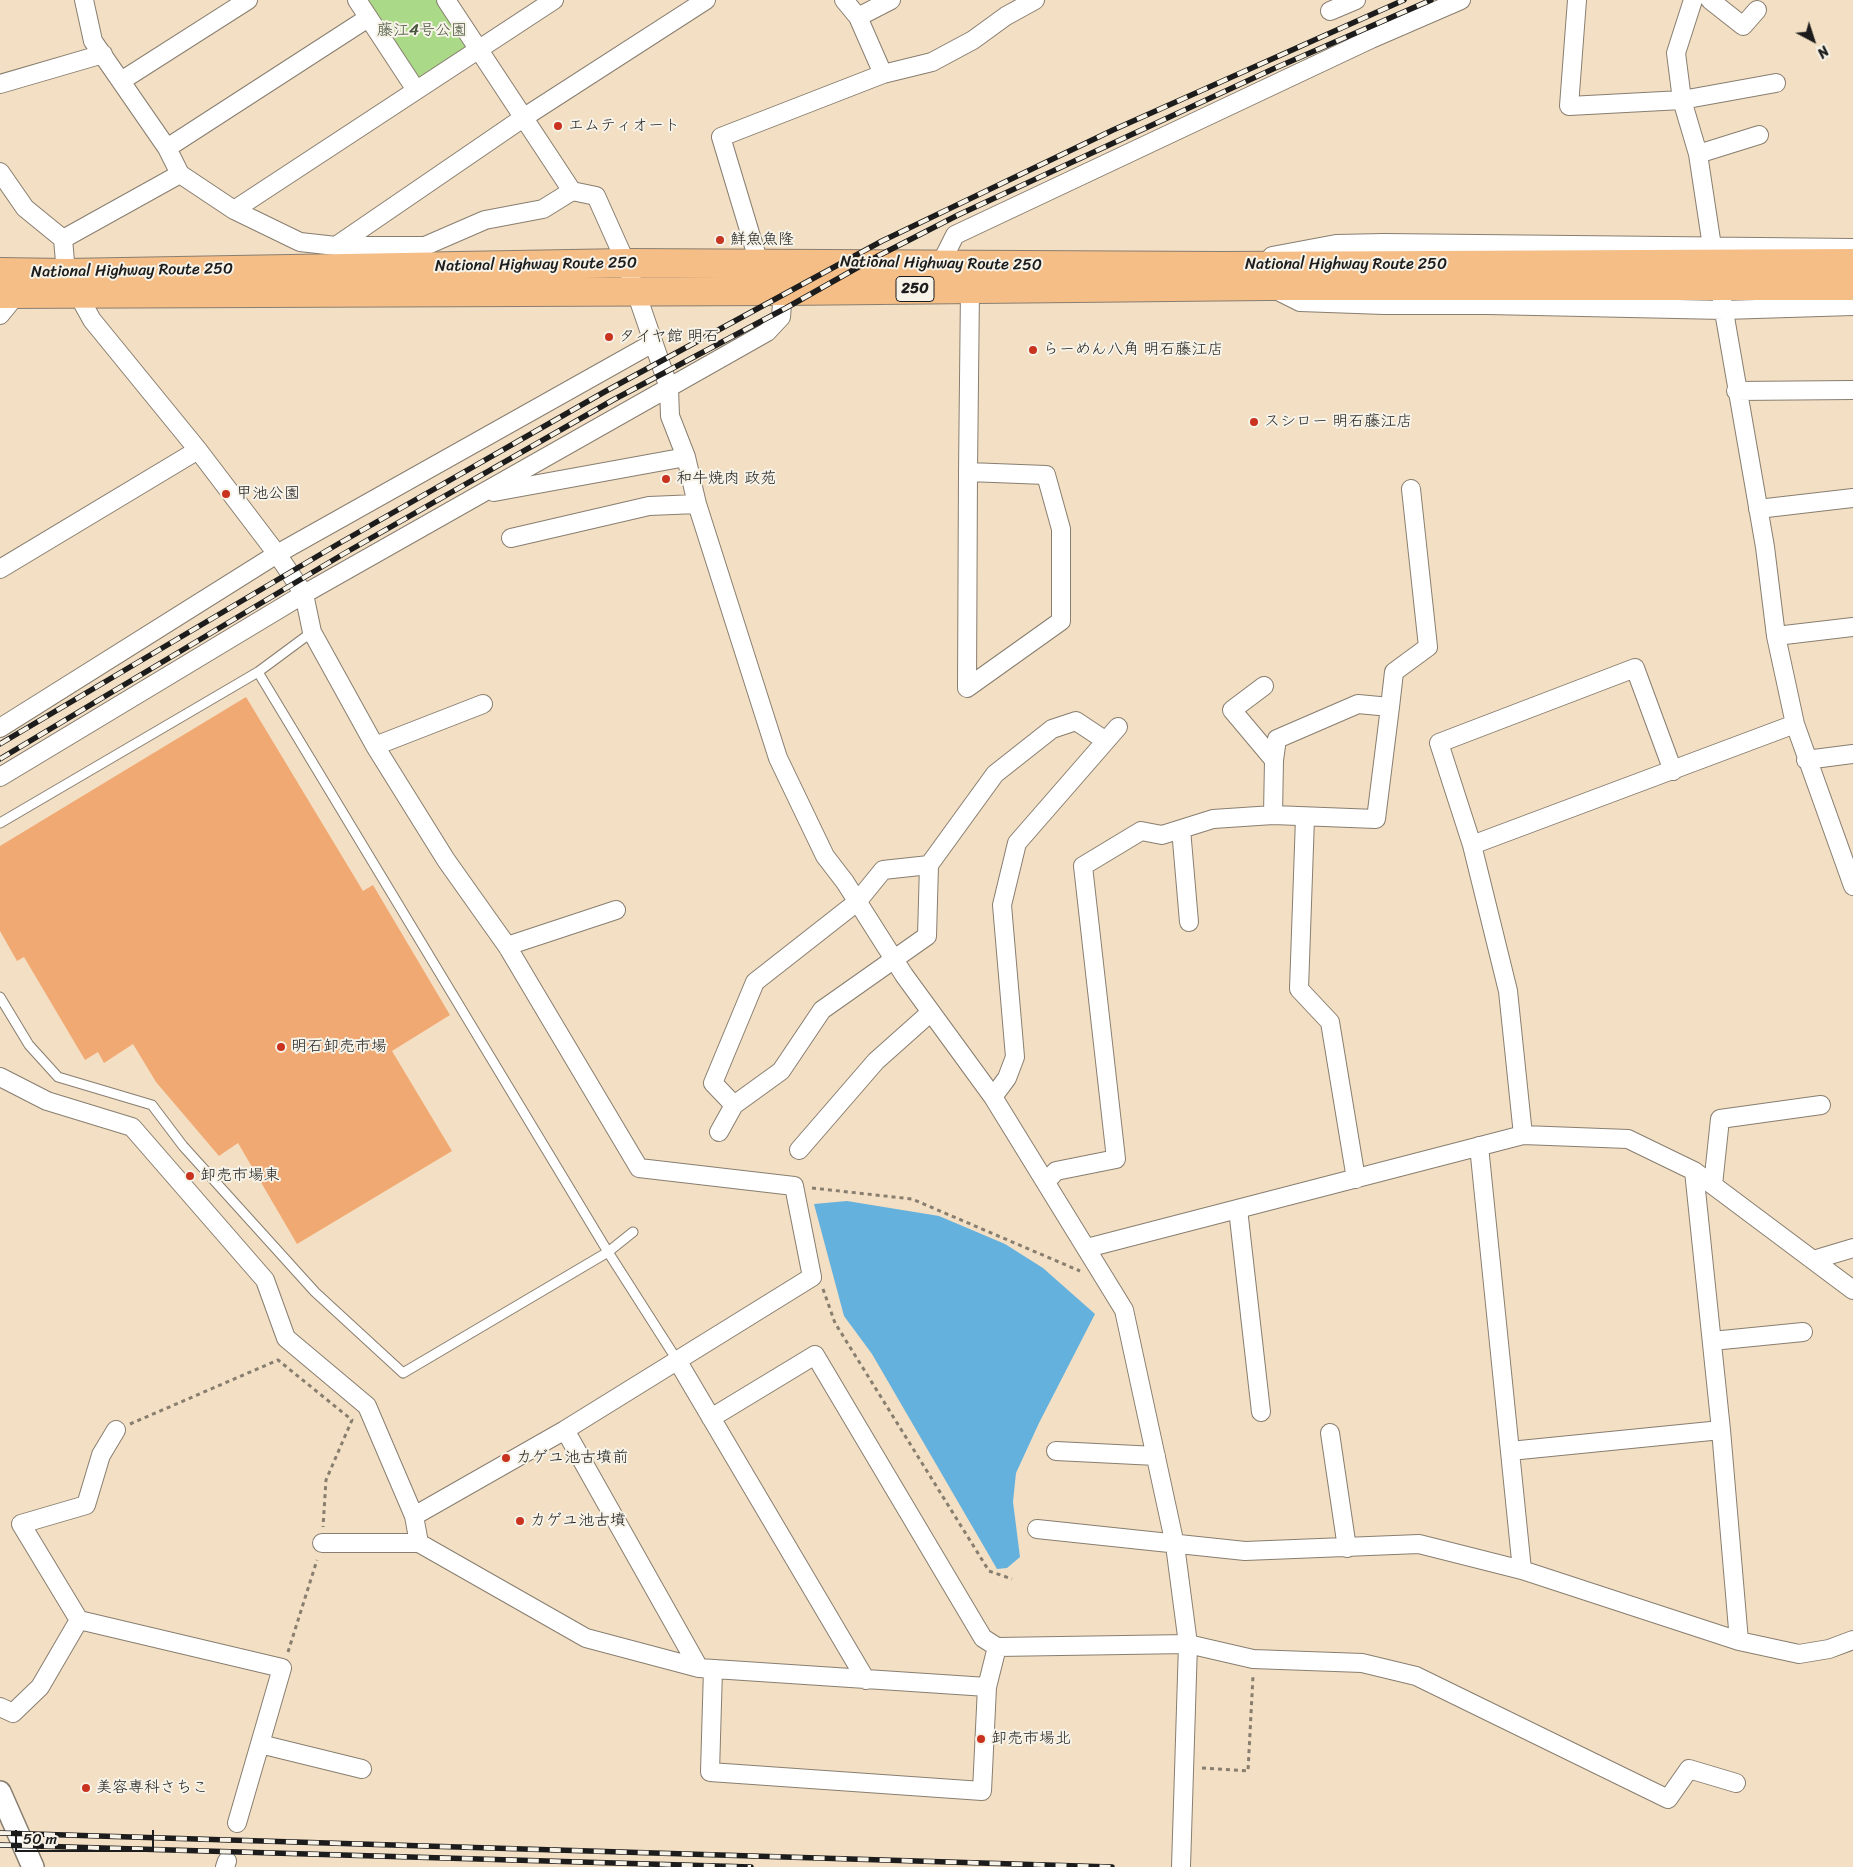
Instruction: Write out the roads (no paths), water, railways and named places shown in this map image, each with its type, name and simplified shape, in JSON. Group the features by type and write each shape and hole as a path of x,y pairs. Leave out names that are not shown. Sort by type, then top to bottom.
{"highway":[{"name":"National Highway Route 250","path":"8,294 71,283 626,263 1222,266 1841,275"},
{"name":"National Highway Route 250","path":"0,272 71,283 634,291 1268,286 1841,275"}],"street":[{"path":"84,0 93,41 167,148 180,174 234,210 300,242 336,246 425,246 484,220 543,209 572,191 596,196 626,263 634,291 669,388 670,416 686,457 697,504 778,758 826,856 858,902 894,960 993,1097 1124,1310 1175,1545 1188,1644 1181,1867"},
{"path":"121,81 248,0"},
{"path":"357,0 416,90"},
{"path":"446,0 572,191"},
{"path":"234,210 554,0"},
{"path":"336,246 523,118 706,0"},
{"path":"844,0 858,17 883,74"},
{"path":"858,17 891,0"},
{"path":"759,263 721,137 883,74 932,62 973,40 1006,16 1034,0"},
{"path":"1330,11 1356,0"},
{"path":"940,265 955,235 1371,39 1461,0"},
{"path":"1577,0 1569,106 1682,100 1776,83"},
{"path":"1693,0 1676,53 1682,100 1698,154 1712,249"},
{"path":"1710,0 1743,26 1757,10"},
{"path":"167,148 368,18"},
{"path":"0,84 103,54"},
{"path":"1698,154 1759,135"},
{"path":"0,172 25,208 63,239 71,283 92,320 198,450 277,554 304,594 312,632 375,746 446,860 507,946 639,1168 794,1186 812,1277 564,1430 414,1516"},
{"path":"63,239 180,174"},
{"path":"1222,266 1336,244 1712,249 1853,248"},
{"path":"1268,286 1300,302 1853,306"},
{"path":"968,472 1046,475 1061,529 1061,621 967,688 968,472 970,288"},
{"path":"0,777 304,594 767,332 781,317 783,291"},
{"path":"0,315 8,294"},
{"path":"1723,305 1736,391 1758,509 1776,636 1794,724 1806,760 1850,868 1853,886"},
{"path":"0,728 277,554 653,343"},
{"path":"1736,391 1853,390"},
{"path":"0,569 198,450"},
{"path":"480,495 686,457"},
{"path":"1046,1182 1056,1171 1116,1159 1083,866 1141,831 1162,835 1213,819 1273,816 1376,819 1394,672 1428,647 1411,489"},
{"path":"1758,509 1853,498"},
{"path":"511,538 649,506 697,504"},
{"path":"1776,636 1853,627"},
{"path":"1523,1135 1508,991 1472,845 1439,743 1635,668 1673,771"},
{"path":"1264,686 1232,710 1274,760"},
{"path":"375,746 483,704"},
{"path":"1273,816 1274,760 1277,739 1358,704 1390,706"},
{"path":"719,1132 734,1106 782,1071 822,1010 927,936 929,865 995,774 1052,729 1076,721 1106,741"},
{"path":"1472,845 1794,724"},
{"path":"993,1097 1007,1078 1015,1057 1002,906 1017,843 1118,727"},
{"path":"1806,760 1853,754"},
{"path":"1305,818 1299,989 1330,1022 1356,1179"},
{"path":"1181,829 1189,922"},
{"path":"734,1106 712,1082 755,982 858,902 883,870 929,865"},
{"path":"507,946 616,910"},
{"path":"799,1150 876,1060 932,1012"},
{"path":"0,1077 47,1101 132,1127 265,1280 286,1338 367,1406 414,1516 419,1543"},
{"path":"1713,1185 1720,1119 1821,1105"},
{"path":"1087,1248 1523,1135 1628,1139 1694,1171 1853,1290"},
{"path":"1479,1146 1522,1570"},
{"path":"1694,1171 1721,1430 1739,1641"},
{"path":"1238,1208 1261,1412"},
{"path":"1813,1260 1853,1248"},
{"path":"1712,1341 1803,1332"},
{"path":"711,1418 815,1355 983,1638 998,1647 1188,1644 1253,1659 1362,1663 1416,1676 1668,1799 1689,1769 1736,1783"},
{"path":"677,1360 866,1680"},
{"path":"116,1430 101,1455 86,1505 21,1524 79,1620 282,1668 237,1823"},
{"path":"564,1430 706,1668 710,1772 982,1791 987,1687 998,1647"},
{"path":"1510,1451 1721,1430"},
{"path":"1330,1432 1346,1548"},
{"path":"1056,1451 1156,1456"},
{"path":"1037,1529 1245,1551 1419,1544 1522,1570 1739,1641 1799,1654 1829,1649 1853,1640"},
{"path":"322,1543 419,1543 586,1638 706,1668 987,1687"},
{"path":"0,1707 13,1714 40,1687 79,1620"},
{"path":"260,1744 362,1769"},
{"path":"0,1792 33,1867"}],"lane":[{"path":"0,823 258,672 312,632"},
{"path":"258,672 608,1252 677,1360"},
{"path":"0,997 29,1045 58,1077 152,1105 183,1146 315,1292 404,1373 608,1252 633,1232"}],"water":[{"path":"847,1201 939,1216 1005,1244 1043,1268 1095,1314 1039,1423 1016,1473 1013,1502 1020,1557 1007,1568 997,1569 872,1354 844,1316 814,1204"}],"railway":[{"path":"0,744 338,544 606,391 882,241 1113,130 1404,0"},
{"path":"0,759 345,553 613,400 786,308 878,256 958,215 1273,69 1431,0"},
{"path":"0,1833 1112,1867"},
{"path":"0,1845 751,1867"}],"place":[{"name":"エムティオート","path":"558,126"},
{"name":"鮮魚魚隆","path":"720,240"},
{"name":"タイヤ館 明石","path":"609,337"},
{"name":"らーめん八角 明石藤江店","path":"1033,350"},
{"name":"スシロー 明石藤江店","path":"1254,422"},
{"name":"和牛焼肉 政苑","path":"666,479"},
{"name":"甲池公園","path":"226,494"},
{"name":"明石卸売市場","path":"281,1047"},
{"name":"卸売市場東","path":"190,1176"},
{"name":"カゲユ池古墳前","path":"506,1458"},
{"name":"カゲユ池古墳","path":"520,1521"},
{"name":"卸売市場北","path":"981,1739"},
{"name":"美容専科さちこ","path":"86,1788"}],"park label":[{"name":"藤江4号公園","path":"422,31"}]}
